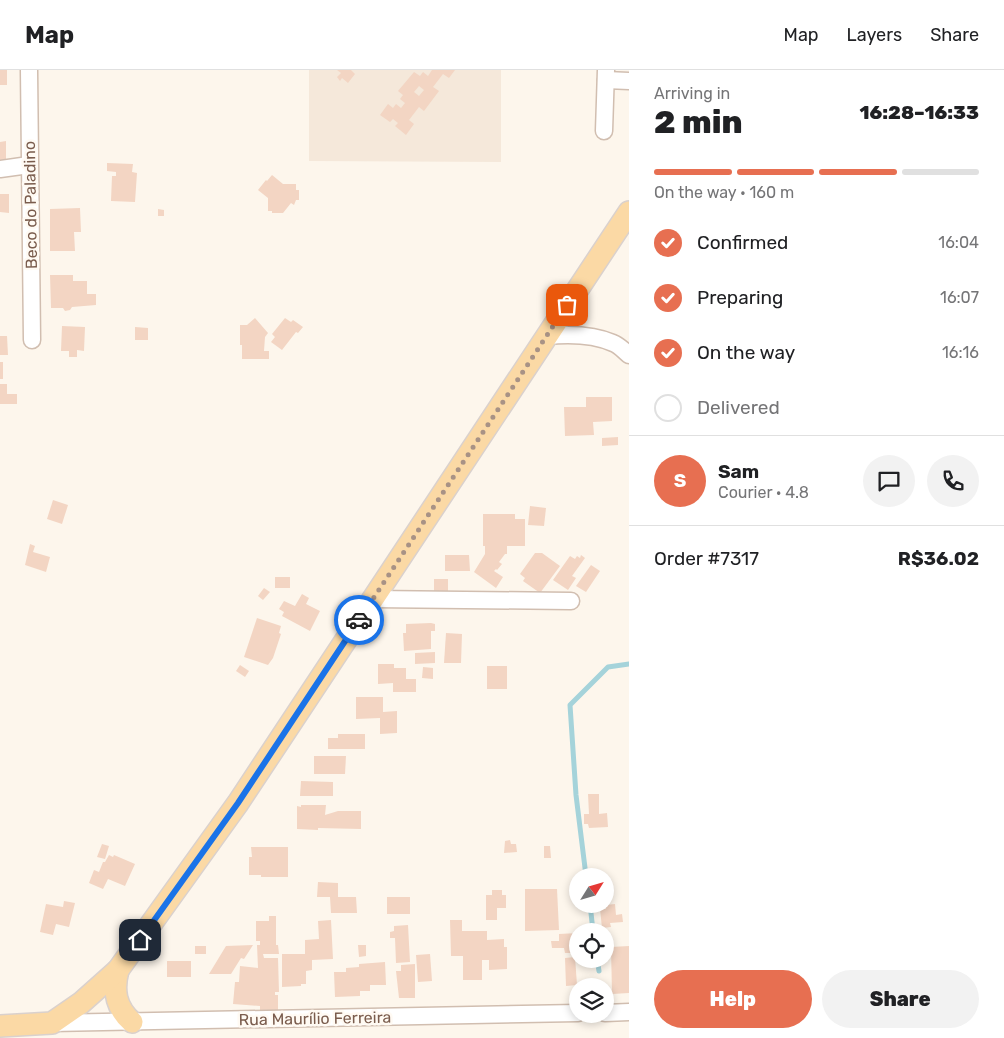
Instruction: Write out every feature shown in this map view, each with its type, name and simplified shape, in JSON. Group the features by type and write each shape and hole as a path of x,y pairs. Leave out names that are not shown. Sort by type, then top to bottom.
{"main road":[{"path":"0,1026 52,1024 118,970 238,803 629,212"},
{"path":"118,970 115,982 115,995 120,1008 132,1022"}],"street":[{"name":"Beco do Paladino","path":"29,70 32,340"},
{"path":"604,131 606,75 629,81"},
{"path":"0,168 29,165"},
{"path":"547,336 566,334 594,337 614,343 629,355"},
{"path":"373,599 571,601"},
{"path":"614,1013 629,1012"},
{"name":"Rua Maurílio Ferreira","path":"52,1024 569,1013"}],"shaded area":[{"path":"309,70 501,70 501,162 309,161"}],"building":[{"path":"0,70 7,70 7,85 0,85"},
{"path":"337,70 351,70 355,74 348,83 342,78 340,81 337,77 341,73"},
{"path":"432,70 455,70 449,78 443,74 433,87 439,91 424,111 419,107 409,120 414,124 406,135 395,126 398,123 393,119 390,122 380,115 388,104 393,108 396,104 401,108 405,103 400,99 403,95 398,91 414,72 420,76 423,72 428,76","holes":["419,86 424,90 419,96 414,92"]},
{"path":"6,141 6,164 0,164 0,142"},
{"path":"107,163 133,164 132,172 137,173 135,202 111,201 112,176 116,176 116,172 107,171"},
{"path":"272,175 283,184 296,184 296,190 299,190 299,200 296,200 294,205 291,203 283,213 268,211 268,198 258,190"},
{"path":"0,194 9,194 9,213 0,212"},
{"path":"80,208 81,232 74,232 75,251 50,251 50,209"},
{"path":"158,209 164,210 164,216 158,216"},
{"path":"50,275 73,275 73,281 87,281 87,294 96,294 96,305 72,307 70,310 65,311 63,308 51,308"},
{"path":"255,318 268,333 265,337 264,351 269,351 269,359 242,359 240,325 247,325"},
{"path":"285,318 291,322 293,320 303,327 298,333 296,332 282,350 271,342 275,337 272,334"},
{"path":"62,326 85,327 84,351 77,350 77,357 69,357 69,351 61,351"},
{"path":"135,327 148,328 148,340 135,340"},
{"path":"0,336 7,336 8,355 0,355"},
{"path":"0,362 3,362 3,379 0,379"},
{"path":"0,384 7,384 7,394 17,394 17,404 0,404"},
{"path":"586,397 612,397 612,421 593,422 594,435 565,436 564,407 586,407"},
{"path":"618,437 618,445 602,446 602,438"},
{"path":"53,500 68,505 62,524 47,519"},
{"path":"530,506 546,508 544,526 528,525"},
{"path":"483,514 515,514 515,519 525,519 525,546 507,546 507,554 499,562 502,564 494,571 503,577 496,588 474,572 485,554 485,546 483,546"},
{"path":"30,544 35,546 33,552 50,557 46,572 25,565"},
{"path":"535,553 542,553 560,566 540,593 523,581 525,578 520,574"},
{"path":"445,555 469,555 470,571 445,571"},
{"path":"581,555 585,558 572,576 576,578 568,590 553,580 570,556 575,559 577,556 580,558"},
{"path":"591,565 600,571 586,592 576,586"},
{"path":"275,577 290,577 290,588 275,588"},
{"path":"434,579 448,579 448,596 434,596"},
{"path":"264,588 270,592 263,600 258,596"},
{"path":"302,594 309,598 306,604 320,611 310,631 282,616 284,612 279,609 284,601 295,606"},
{"path":"257,618 281,626 279,633 281,634 273,658 268,665 244,657"},
{"path":"406,624 435,624 435,631 431,631 431,649 404,651 403,633 406,633"},
{"path":"446,633 462,634 461,663 444,663"},
{"path":"435,652 435,663 415,664 415,653"},
{"path":"378,664 394,664 394,668 406,668 406,679 416,679 416,692 393,692 393,683 378,684"},
{"path":"240,665 249,671 245,677 236,671"},
{"path":"487,666 507,666 507,689 487,689"},
{"path":"423,667 433,668 433,679 422,678"},
{"path":"356,697 383,697 383,712 397,711 397,733 380,734 380,718 356,719"},
{"path":"338,734 365,734 365,749 328,749 328,738 338,738"},
{"path":"314,756 346,756 345,774 314,774"},
{"path":"301,781 333,782 333,796 300,796"},
{"path":"588,794 599,794 599,814 607,813 608,827 589,828 588,824 584,824 584,814 589,814"},
{"path":"301,805 326,805 325,815 338,811 361,811 361,829 297,829 297,806 301,807"},
{"path":"510,840 511,844 516,844 517,852 504,853 505,841"},
{"path":"102,844 109,846 105,859 97,857"},
{"path":"544,846 550,846 551,858 544,858"},
{"path":"251,847 288,847 288,877 249,875 249,857 252,857"},
{"path":"109,855 113,857 114,855 135,864 125,886 108,879 103,889 89,883 94,870 99,872 103,862 105,862"},
{"path":"318,882 338,883 338,897 356,897 357,913 331,913 330,897 317,897"},
{"path":"525,889 557,889 559,930 525,931"},
{"path":"492,890 502,890 502,895 506,895 506,908 497,908 497,920 486,920 486,895 492,895"},
{"path":"387,897 410,897 410,914 387,914"},
{"path":"64,901 75,903 69,927 56,924 53,935 40,932 46,904 63,907"},
{"path":"614,904 616,915 622,914 623,922 601,923 600,913 614,913"},
{"path":"269,916 276,916 276,945 278,945 279,954 263,954 264,958 278,958 279,992 275,992 275,995 278,995 278,1014 260,1015 260,1006 233,1004 235,982 239,982 240,966 258,968 257,945 260,945 260,941 256,941 256,921 269,921"},
{"path":"331,920 333,959 312,960 312,970 306,971 306,984 282,987 282,954 305,954 305,940 319,939 318,921"},
{"path":"450,920 462,920 462,931 487,931 487,940 504,939 504,947 507,947 507,969 489,970 489,960 482,960 482,980 463,980 463,956 451,956"},
{"path":"408,925 410,962 396,963 395,938 390,938 390,932 394,931 394,926"},
{"path":"569,933 569,953 565,953 564,948 552,948 551,941 559,941 559,934"},
{"path":"253,945 244,959 241,958 231,974 209,974 226,946"},
{"path":"358,945 366,945 366,956 359,957"},
{"path":"195,946 206,946 206,954 195,954"},
{"path":"629,946 629,993 614,994 614,978 612,978 611,968 614,968 614,947"},
{"path":"430,954 432,981 418,982 416,955"},
{"path":"565,958 569,958 569,968 576,968 576,978 569,978 569,986 566,986"},
{"path":"167,961 191,961 191,977 167,977"},
{"path":"385,962 386,985 370,985 370,991 360,991 360,996 335,997 334,972 346,972 346,968 359,967 359,964"},
{"path":"415,964 415,998 399,998 396,971 401,971 401,965"}],"waterway":[{"path":"585,868 576,795 570,705 608,667 629,664"},
{"path":"591,913 592,923"}],"way so far":[{"path":"359,620 567,305"}],"route":[{"path":"140,940 238,803 359,620"}]}
